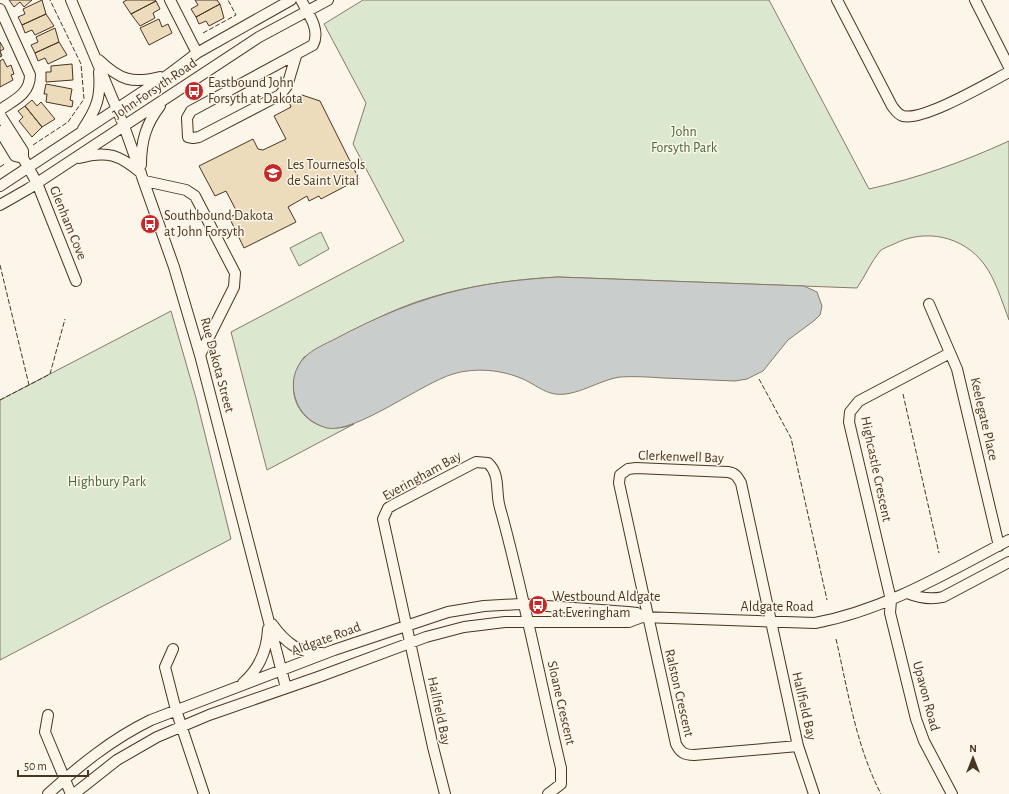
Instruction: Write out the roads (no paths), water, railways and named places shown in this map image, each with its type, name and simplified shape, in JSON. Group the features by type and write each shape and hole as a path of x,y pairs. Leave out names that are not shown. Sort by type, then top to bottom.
{"street":[{"path":"70,0 96,58 100,85 98,103 80,133"},
{"name":"John Forsyth Road","path":"170,0 197,53"},
{"name":"John Forsyth Road","path":"0,205 80,133 168,75 197,53 291,0"},
{"path":"296,56 287,86 280,95 198,137 188,137 187,118 191,111 311,47 316,39 315,29 301,0"},
{"name":"John Forsyth Road","path":"0,186 72,160 259,37 328,0"},
{"path":"837,0 892,106 901,116 909,117 943,106 1009,72"},
{"path":"974,0 1009,67"},
{"path":"0,9 30,75 30,81 26,92 0,110"},
{"path":"96,58 113,72 123,78 133,81 145,81 168,75"},
{"name":"Rue Dakota Street","path":"96,58 118,109 174,267 200,355 286,688"},
{"path":"143,177 142,146 145,131 150,119 166,98"},
{"path":"0,115 23,151 23,158 15,156 0,131"},
{"path":"72,160 100,154 110,154 121,158 143,177 186,190 195,196 234,268 236,283 200,355"},
{"name":"Glenham Cove","path":"23,158 33,175 76,281"},
{"name":"Keelegate Place","path":"929,304 959,377 1000,546"},
{"name":"Highcastle Crescent","path":"891,600 849,422 850,412 853,406 866,397 950,353"},
{"name":"Everingham Bay","path":"408,634 384,524 385,513 393,505 476,462 488,463 496,474 499,506 526,613"},
{"name":"Clerkenwell Bay","path":"645,617 619,483 620,475 628,469 636,468 734,473 741,482 771,623"},
{"name":"Aldgate Road","path":"69,789 99,751 133,729 179,718 209,715 286,688 408,634 448,612 468,608 629,622 645,617 771,623 815,623 838,619 867,610 891,600 1000,546 1009,540"},
{"path":"907,593 917,598 934,599 943,596 1009,562"},
{"name":"Upavon Road","path":"891,600 890,613 916,719 924,741 952,794"},
{"name":"Aldgate Road","path":"48,794 69,789 101,772 179,718 238,687 328,652 408,634 445,631 505,622 526,613 628,612 636,613 645,617"},
{"name":"Sloane Crescent","path":"526,613 562,772 561,784 548,794"},
{"name":"Ralston Crescent","path":"645,617 679,751 686,755 694,755 798,746"},
{"path":"268,619 279,634 294,647 304,652 328,652"},
{"path":"238,687 250,676 262,658 266,646 268,619"},
{"name":"Hallfield Bay","path":"771,623 798,746 814,794"},
{"name":"Hallfield Bay","path":"408,634 433,747 446,794"},
{"path":"173,649 165,667 179,718 204,794"},
{"path":"48,715 45,732 69,789"}],"place":[{"name":"Eastbound John Forsyth at Dakota","path":"194,91"},
{"name":"Les Tournesols de Saint Vital","path":"273,173"},
{"name":"Southbound Dakota at John Forsyth","path":"150,224"},
{"name":"Westbound Aldgate at Everingham","path":"538,605"}],"park label":[{"name":"John Forsyth Park","path":"684,140"},
{"name":"Highbury Park","path":"107,482"}]}
